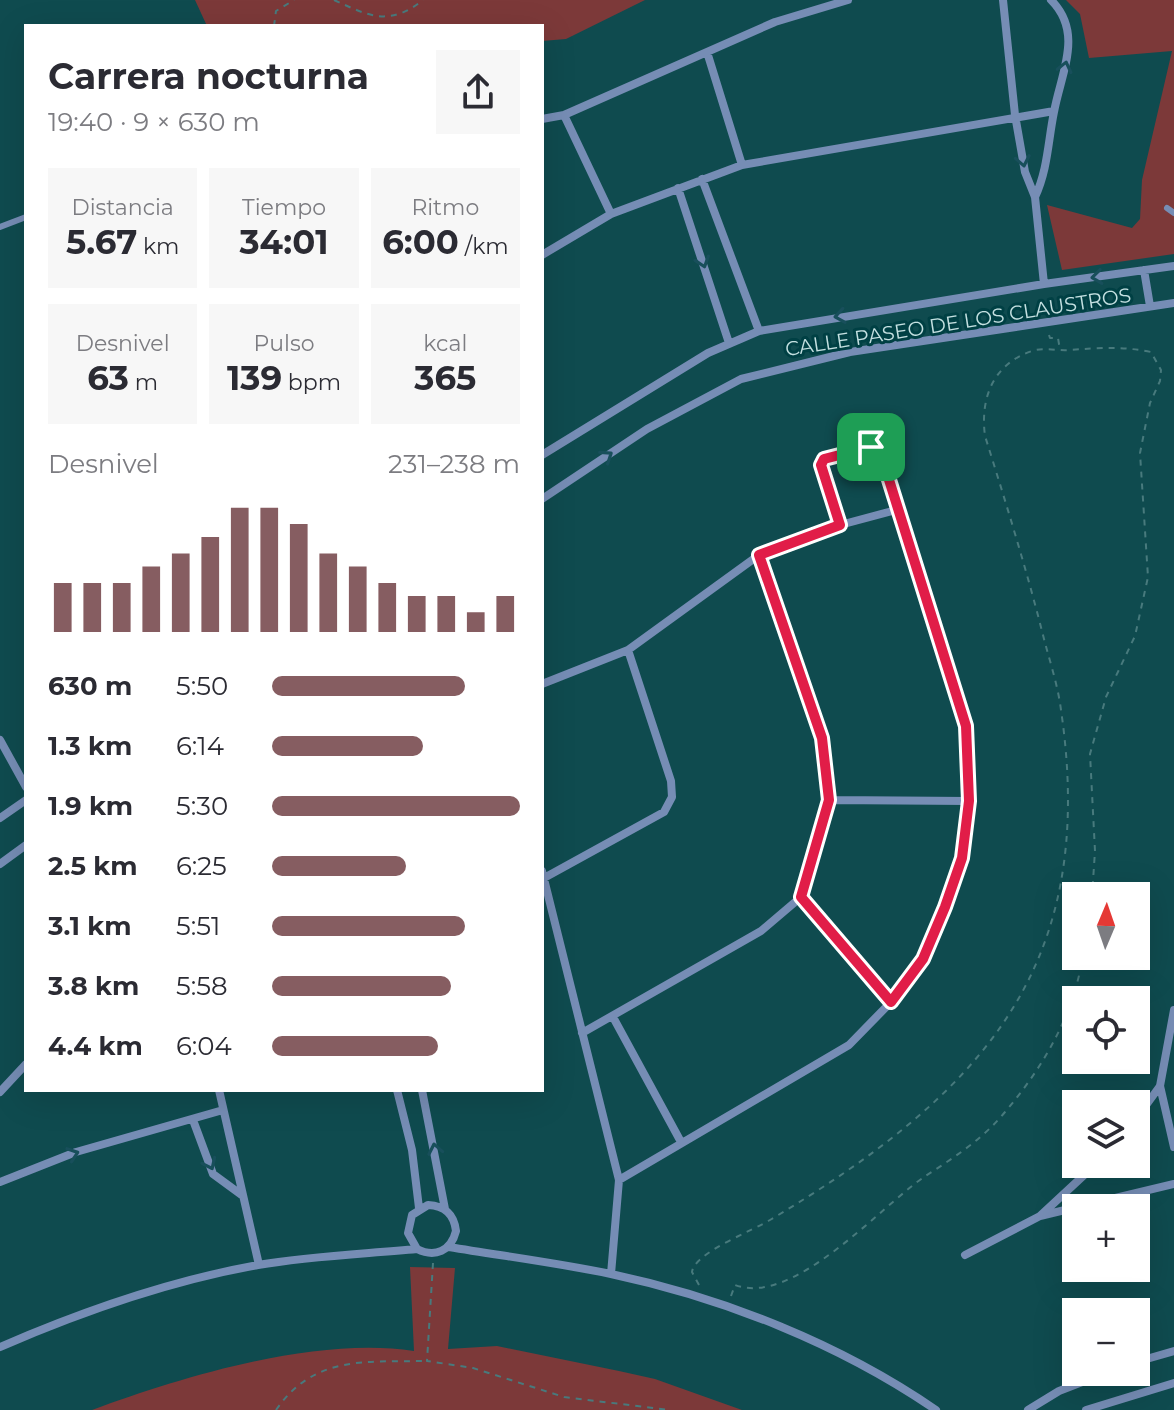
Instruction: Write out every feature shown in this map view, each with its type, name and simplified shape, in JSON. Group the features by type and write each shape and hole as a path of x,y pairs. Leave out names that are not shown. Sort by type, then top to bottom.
{"street":[{"path":"544,119 564,115 775,22 848,0"},
{"path":"1003,0 1015,115 1025,172 1035,197 1044,284"},
{"path":"1035,197 1045,175 1054,111 1069,45 1064,15 1051,0"},
{"path":"707,52 742,165"},
{"path":"544,254 611,214 742,165 1015,115 1054,111"},
{"path":"564,115 611,214"},
{"path":"702,179 759,331"},
{"path":"678,188 729,343"},
{"name":"CALLE PASEO DE LOS CLAUSTROS","path":"544,454 729,343 759,331 1174,266"},
{"path":"1144,270 1150,306"},
{"name":"CALLE PASEO DE LOS CLAUSTROS","path":"544,498 647,429 741,379 850,352 1174,303"},
{"path":"619,1180 849,1045 891,1002 923,959 962,858 969,801 966,726 900,509 877,447 824,459 821,465 840,525"},
{"path":"544,683 628,650 759,555 840,525 900,509"},
{"path":"582,1033 761,931 801,897 829,800 822,738 759,555"},
{"path":"544,873 664,812 672,797 671,781 628,650"},
{"path":"0,740 24,783"},
{"path":"829,800 969,801"},
{"path":"0,818 24,801"},
{"path":"0,864 24,846"},
{"path":"544,878 619,1180 611,1274"},
{"path":"801,897 891,1002"},
{"path":"1174,1010 1160,1086 1174,1147"},
{"path":"613,1017 681,1142"},
{"path":"0,1092 24,1066"},
{"path":"1150,1100 1160,1086"},
{"path":"219,1092 259,1265"},
{"path":"398,1092 412,1150 419,1208 408,1223 411,1242 417,1249"},
{"path":"0,1347 114,1301 259,1265 417,1249 433,1254 449,1247 454,1240 455,1223 445,1209 422,1092"},
{"path":"0,1182 76,1152 223,1110"},
{"path":"193,1120 213,1174 243,1196"},
{"path":"1040,1216 1081,1178"},
{"path":"965,1255 1040,1216 1174,1184"},
{"path":"419,1208 437,1205 445,1209"},
{"path":"449,1247 611,1274 713,1302 776,1326 849,1360 936,1410"},
{"path":"1150,1358 1174,1351"},
{"path":"1086,1410 1174,1383"},
{"path":"1028,1410 1072,1386"}],"lane":[{"path":"1167,208 1174,213"},
{"path":"0,227 24,218"}],"path":[{"path":"274,24 276,11 294,0"},
{"path":"334,0 379,19 405,12 423,0"},
{"path":"1048,322 1050,338 1058,338 1060,350"},
{"path":"703,1288 694,1281 692,1272 698,1258 751,1231 872,1155 956,1083 1006,1023 1044,949 1061,867 1067,809 1061,707 983,423 986,392 1006,365 1033,350 1116,346 1151,352 1161,370 1160,381 1150,403 1140,453 1149,548 1143,611 1106,697 1090,754 1095,851 1093,882"},
{"path":"731,1296 735,1285 747,1290 769,1287 796,1274 834,1249 923,1177 971,1145 1003,1115 1060,1031 1077,988 1080,970"},
{"path":"427,1361 433,1254"},
{"path":"276,1410 288,1392 319,1369 364,1362 427,1361 473,1368 564,1397 669,1410"}],"shaded area":[{"path":"195,0 645,0 566,39 544,41 544,24 206,24"},
{"path":"1066,0 1174,0 1174,254 1062,270 1047,205 1132,228 1140,219 1142,180 1172,51 1089,58 1080,14"},
{"path":"410,1267 455,1268 448,1349 497,1346 619,1371 655,1379 742,1410 92,1410 209,1372 294,1354 376,1348 414,1351"}],"route":[{"path":"871,447 877,447 880,451 900,509 966,726 969,801 962,858 945,907 923,959 891,1002 801,897 829,800 822,738 759,555 840,525 821,465 828,457 871,447"}]}
